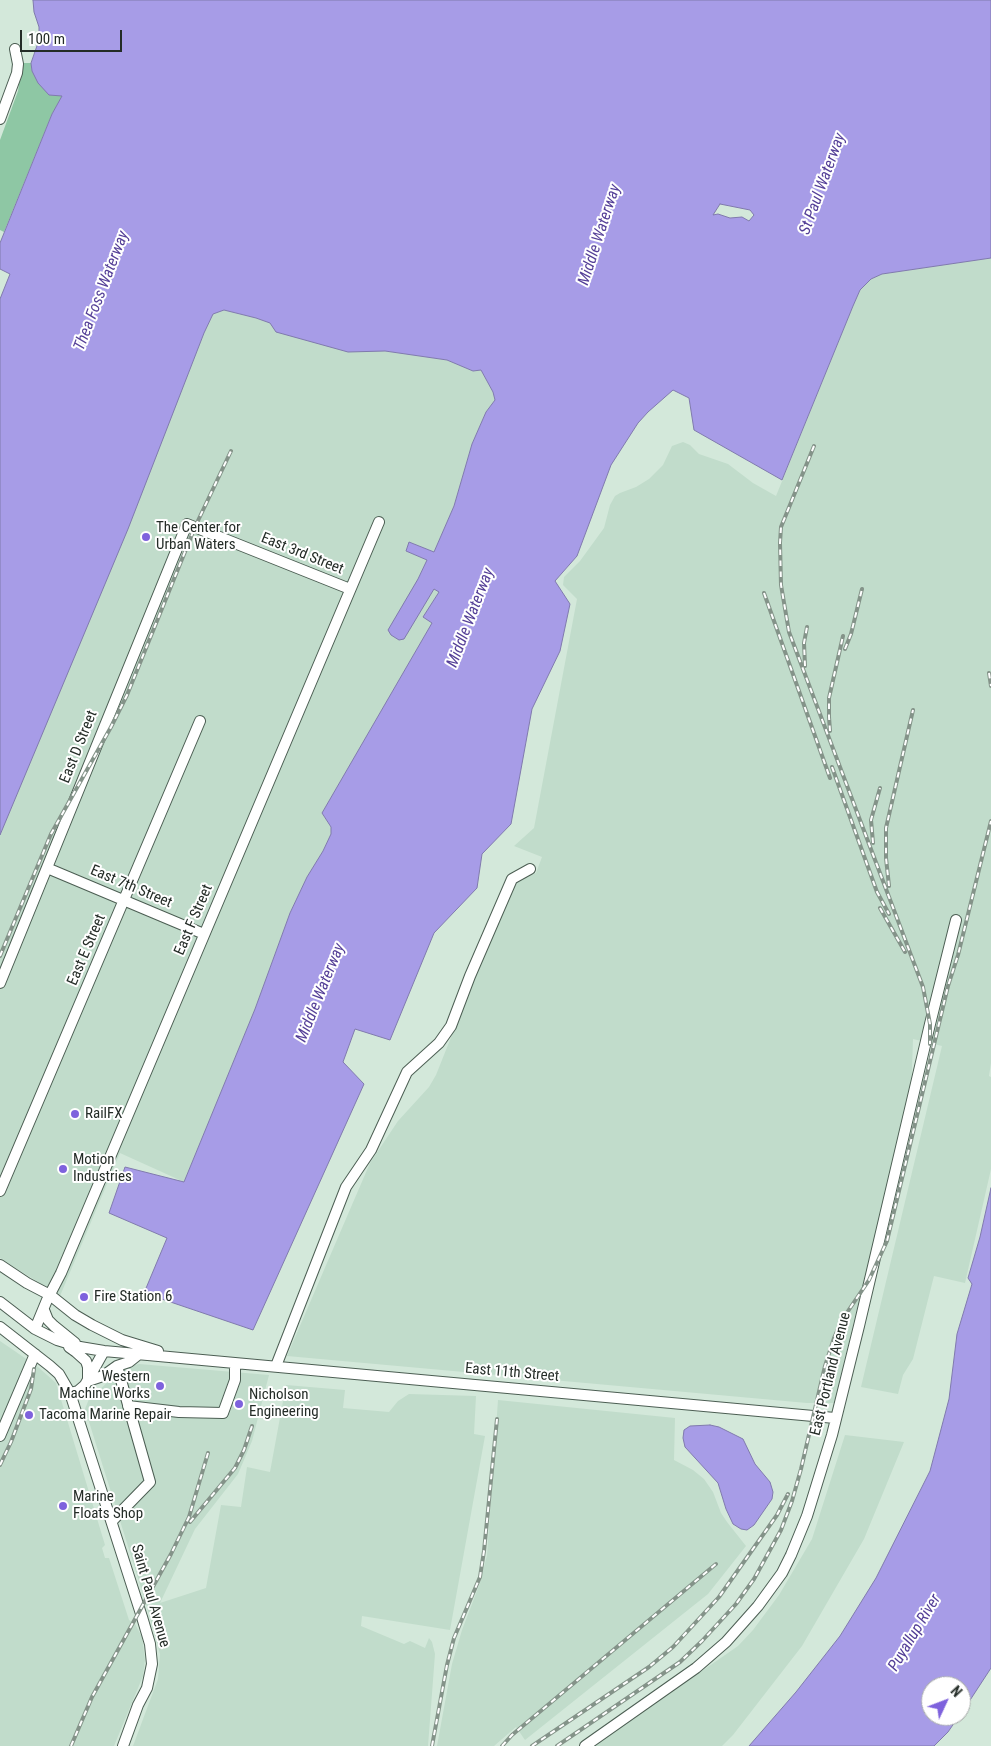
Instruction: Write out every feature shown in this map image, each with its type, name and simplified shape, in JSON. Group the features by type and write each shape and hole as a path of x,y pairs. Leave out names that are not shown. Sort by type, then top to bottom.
{"street":[{"path":"0,119 17,73 18,64 15,49"},
{"name":"East F Street","path":"35,1328 61,1273 379,522"},
{"name":"East 3rd Street","path":"187,524 350,589"},
{"name":"East D Street","path":"0,983 187,524"},
{"name":"East E Street","path":"0,1191 200,721"},
{"name":"East 7th Street","path":"47,868 204,934"},
{"path":"276,1366 346,1187 371,1150 407,1072 439,1043 451,1026 470,976 512,879 530,869"},
{"name":"East Portland Avenue","path":"585,1746 696,1668 726,1642 758,1606 782,1572 799,1538 817,1486 836,1418 956,920"},
{"name":"East 11th Street","path":"0,1265 27,1283 50,1294 75,1315 108,1334 129,1343 186,1358"},
{"name":"East 11th Street","path":"4,1305 35,1328 57,1340 104,1352 276,1366 836,1418"},
{"path":"44,1310 48,1320 62,1334 81,1346 92,1350"},
{"path":"0,1327 59,1374 70,1393 78,1392 88,1381 104,1352"},
{"path":"57,1340 76,1352 86,1362 88,1381"},
{"path":"0,1436 34,1354"},
{"path":"88,1381 103,1376 117,1366 129,1362 139,1354"},
{"path":"128,1406 179,1412 223,1413 235,1380 235,1363"},
{"path":"112,1521 150,1482 117,1366"},
{"name":"Saint Paul Avenue","path":"70,1393 148,1637 152,1664 147,1688 123,1746"}],"shaded area":[{"path":"991,258 991,1063 989,1076 991,1077 991,1169 965,1283 934,1276 913,1359 903,1375 898,1394 861,1387 942,1046 913,1039 911,1098 901,1173 888,1222 861,1292 834,1403 807,1403 287,1356 370,1163 398,1121 429,1087 436,1075 513,882 536,873 542,857 514,846 534,828 577,599 563,585 564,577 580,561 604,528 610,505 615,496 649,479 663,465 672,446 683,442 690,445 699,454 728,464 753,483 776,496 860,290 871,279 882,274"},
{"path":"224,310 385,351 447,360 473,371 481,370 493,392 495,400 486,412 472,444 454,506 434,552 409,542 406,551 427,560 418,579 439,591 424,617 432,623 322,813 331,828 331,834 290,913 255,1009 184,1182 120,1153 60,1296 0,1258 0,835 204,333 213,314"},
{"path":"0,1341 38,1367 56,1383 105,1545 102,1548 105,1558 109,1558 129,1620 135,1624 142,1637 145,1660 143,1676 114,1746 0,1746"},
{"path":"139,1364 269,1375 252,1441 238,1474 195,1529 160,1603 206,1588 221,1505 241,1507 247,1467 270,1472 286,1385 345,1390 343,1408 389,1412 398,1401 409,1394 476,1396 474,1434 485,1436 450,1630 362,1616 361,1626 404,1644 410,1641 425,1648 429,1638 432,1642 435,1654 428,1746 133,1746 158,1679 160,1654 85,1409 89,1399 109,1381 129,1366"},
{"path":"498,1400 675,1418 674,1460 693,1470 704,1479 713,1492 721,1513 746,1546 708,1594 525,1740 516,1727 494,1746 437,1746 452,1664 462,1630 480,1583 487,1555"},
{"path":"845,1435 904,1442 864,1539 802,1646 733,1735 722,1746 594,1746 738,1646 753,1630 779,1595 812,1539"}],"green space":[{"path":"22,63 31,63 32,71 63,95 52,114 4,232 0,230 0,140 18,91"}],"water":[{"path":"33,0 991,0 991,258 882,274 871,279 860,290 782,480 694,430 689,398 673,390 638,423 611,465 577,556 555,581 570,604 560,651 532,709 511,824 482,854 477,888 434,933 390,1040 355,1029 343,1062 364,1084 253,1330 144,1293 167,1238 109,1213 125,1167 184,1182 255,1009 290,913 331,834 331,827 322,813 432,623 423,617 439,592 434,589 404,639 399,640 391,635 388,630 427,560 406,551 409,542 434,552 454,506 472,444 486,412 495,400 493,392 481,370 473,371 447,360 385,351 348,352 276,332 270,323 256,318 224,310 213,314 128,529 0,835 0,299 10,274 0,269 0,243 52,114 62,96 49,95 38,83 32,71 31,63 39,40 39,27 34,12","holes":["720,204 750,210 754,215 749,221 742,217 730,218 718,214 713,215"]},
{"name":"Puyallup River","path":"991,1188 991,1668 971,1699 971,1676 921,1676 921,1726 952,1726 934,1746 749,1746 796,1692 840,1636 876,1578 930,1471 949,1399 957,1334 972,1284 968,1278"},
{"path":"710,1425 719,1427 743,1439 755,1464 770,1482 773,1492 772,1499 754,1525 747,1530 733,1524 718,1483 685,1447 684,1430 690,1426"}],"railway":[{"path":"814,446 781,527 781,585 789,632 923,987 930,1024 930,1044"},
{"path":"0,956 51,834 127,695 195,527 231,451"},
{"path":"845,649 851,634 862,589"},
{"path":"764,593 830,778"},
{"path":"805,666 804,643 807,627"},
{"path":"830,731 829,698 843,636"},
{"path":"989,673 991,686"},
{"path":"889,886 886,858 886,828 913,710"},
{"path":"832,767 877,892 889,914"},
{"path":"873,843 871,820 880,788"},
{"path":"557,1746 680,1662 702,1641 736,1604 754,1579 781,1530 801,1469 825,1366 834,1338 842,1320 869,1280 887,1241 948,986 958,955 991,821"},
{"path":"880,908 905,952"},
{"path":"0,1465 31,1389 34,1369"},
{"path":"432,1746 454,1638 480,1577 497,1419"},
{"path":"190,1522 235,1468 244,1450 252,1426"},
{"path":"71,1746 92,1697 171,1554 189,1517 208,1453"},
{"path":"532,1746 649,1667 673,1647 719,1597 777,1515 788,1494"},
{"path":"502,1746 512,1735 716,1564"}],"place":[{"name":"The Center for Urban Waters","path":"146,537"},
{"name":"RailFX","path":"75,1114"},
{"name":"Motion Industries","path":"63,1169"},
{"name":"Fire Station 6","path":"84,1297"},
{"name":"Western Machine Works","path":"160,1386"},
{"name":"Nicholson Engineering","path":"239,1404"},
{"name":"Tacoma Marine Repair","path":"29,1415"},
{"name":"Marine Floats Shop","path":"63,1506"}],"water label":[{"name":"St Paul Waterway","path":"823,184"},
{"name":"Middle Waterway","path":"600,235"},
{"name":"Thea Foss Waterway","path":"102,291"},
{"name":"Middle Waterway","path":"471,618"},
{"name":"Middle Waterway","path":"321,993"}]}
